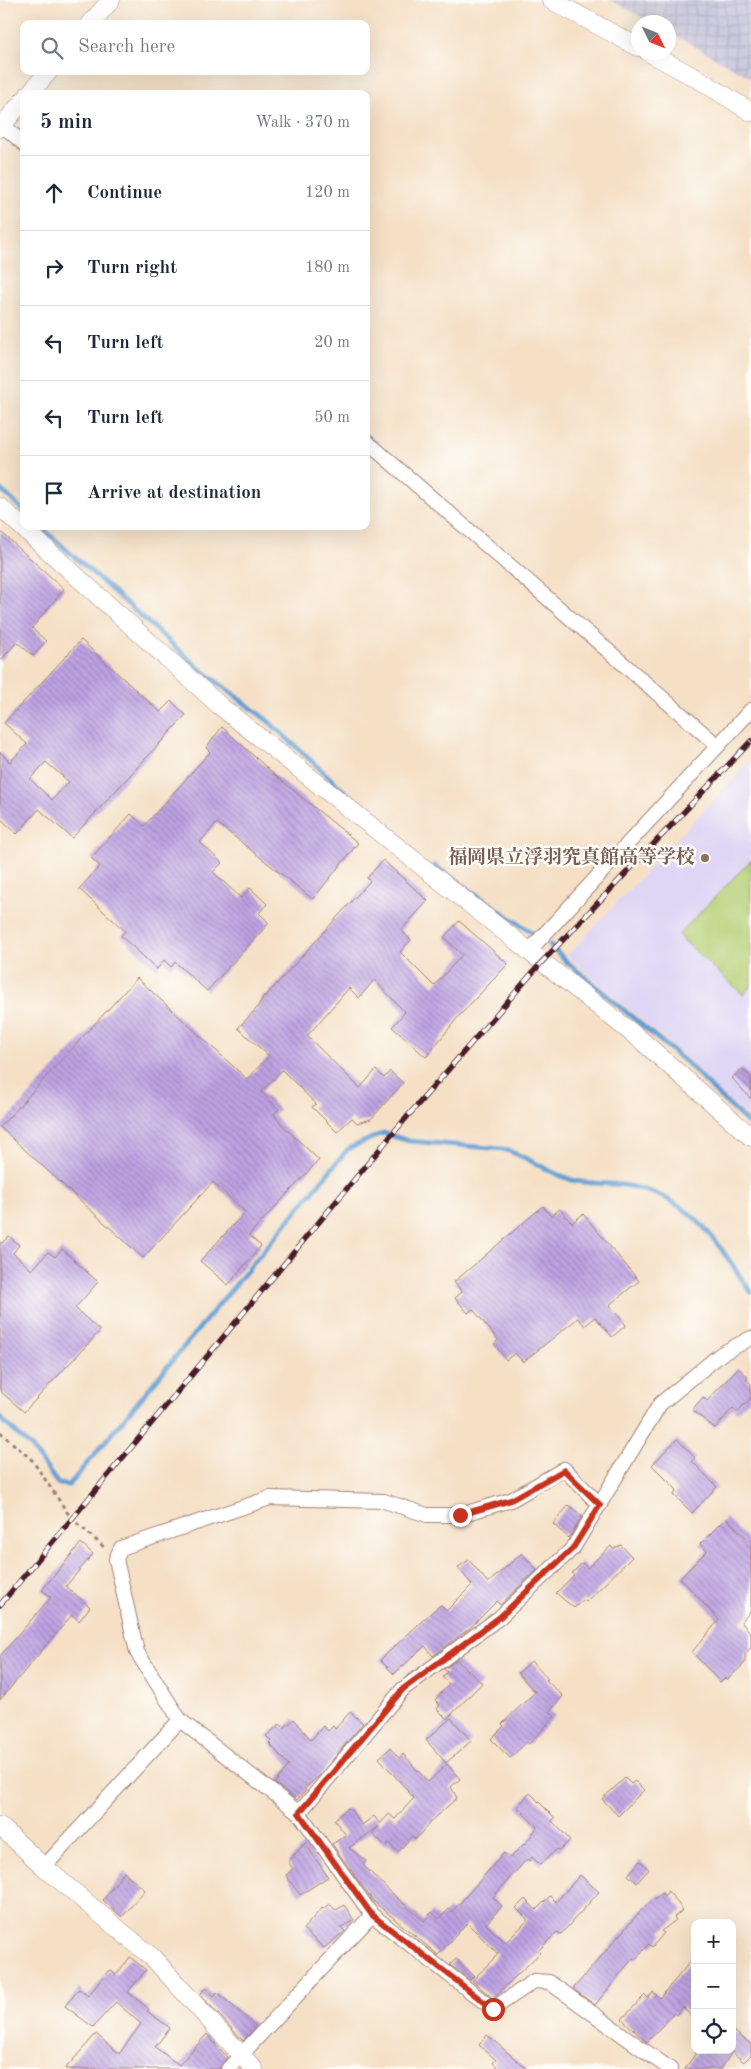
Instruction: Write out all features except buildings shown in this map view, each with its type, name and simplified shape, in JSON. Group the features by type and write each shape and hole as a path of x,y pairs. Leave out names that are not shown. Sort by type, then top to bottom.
{"street":[{"path":"94,20 111,0"},
{"path":"551,0 631,44"},
{"path":"663,60 703,82 751,112"},
{"path":"33,90 46,75"},
{"path":"20,104 1,125 20,141"},
{"path":"370,444 718,746"},
{"path":"0,507 20,525"},
{"path":"25,530 220,706 642,1041 751,1137"},
{"path":"528,952 751,710"},
{"path":"299,1813 403,1689 500,1617 573,1548 660,1404 721,1354 751,1338"},
{"path":"600,1505 564,1470 511,1500 460,1515 427,1515 384,1501 270,1498 121,1548 116,1559 137,1652 180,1720 299,1813 372,1915 493,2009 534,1981 549,1982 670,2069"},
{"path":"44,1868 180,1720"},
{"path":"0,1826 44,1868 153,1958 254,2069"},
{"path":"228,2069 372,1915"}],"path":[{"path":"0,1432 32,1460 71,1518 116,1559"}],"shaded area":[{"path":"610,0 751,0 751,78 676,36 676,15 638,15"},
{"name":"福岡県立浮羽究真館高等学校","path":"751,760 751,1120 717,1090 690,1061 567,956"}],"green space":[{"path":"751,860 751,986 743,995 678,935"}],"waterway":[{"path":"0,489 20,507"},
{"path":"44,530 200,669 267,720 369,814"},
{"path":"435,866 531,932"},
{"path":"550,945 567,962 689,1065 750,1125"},
{"path":"0,1418 31,1447 58,1484 69,1485 348,1149 383,1133 409,1141 502,1149 520,1155 572,1180 629,1186 652,1192 671,1201 701,1225 726,1255 751,1292"}],"railway":[{"path":"0,1605 394,1132 541,963 751,741"}],"place":[{"name":"福岡県立浮羽究真館高等学校","path":"705,858"}],"route":[{"path":"460,1515 511,1500 564,1470 600,1505 573,1548 500,1617 403,1689 299,1813 372,1915 493,2009"}]}
